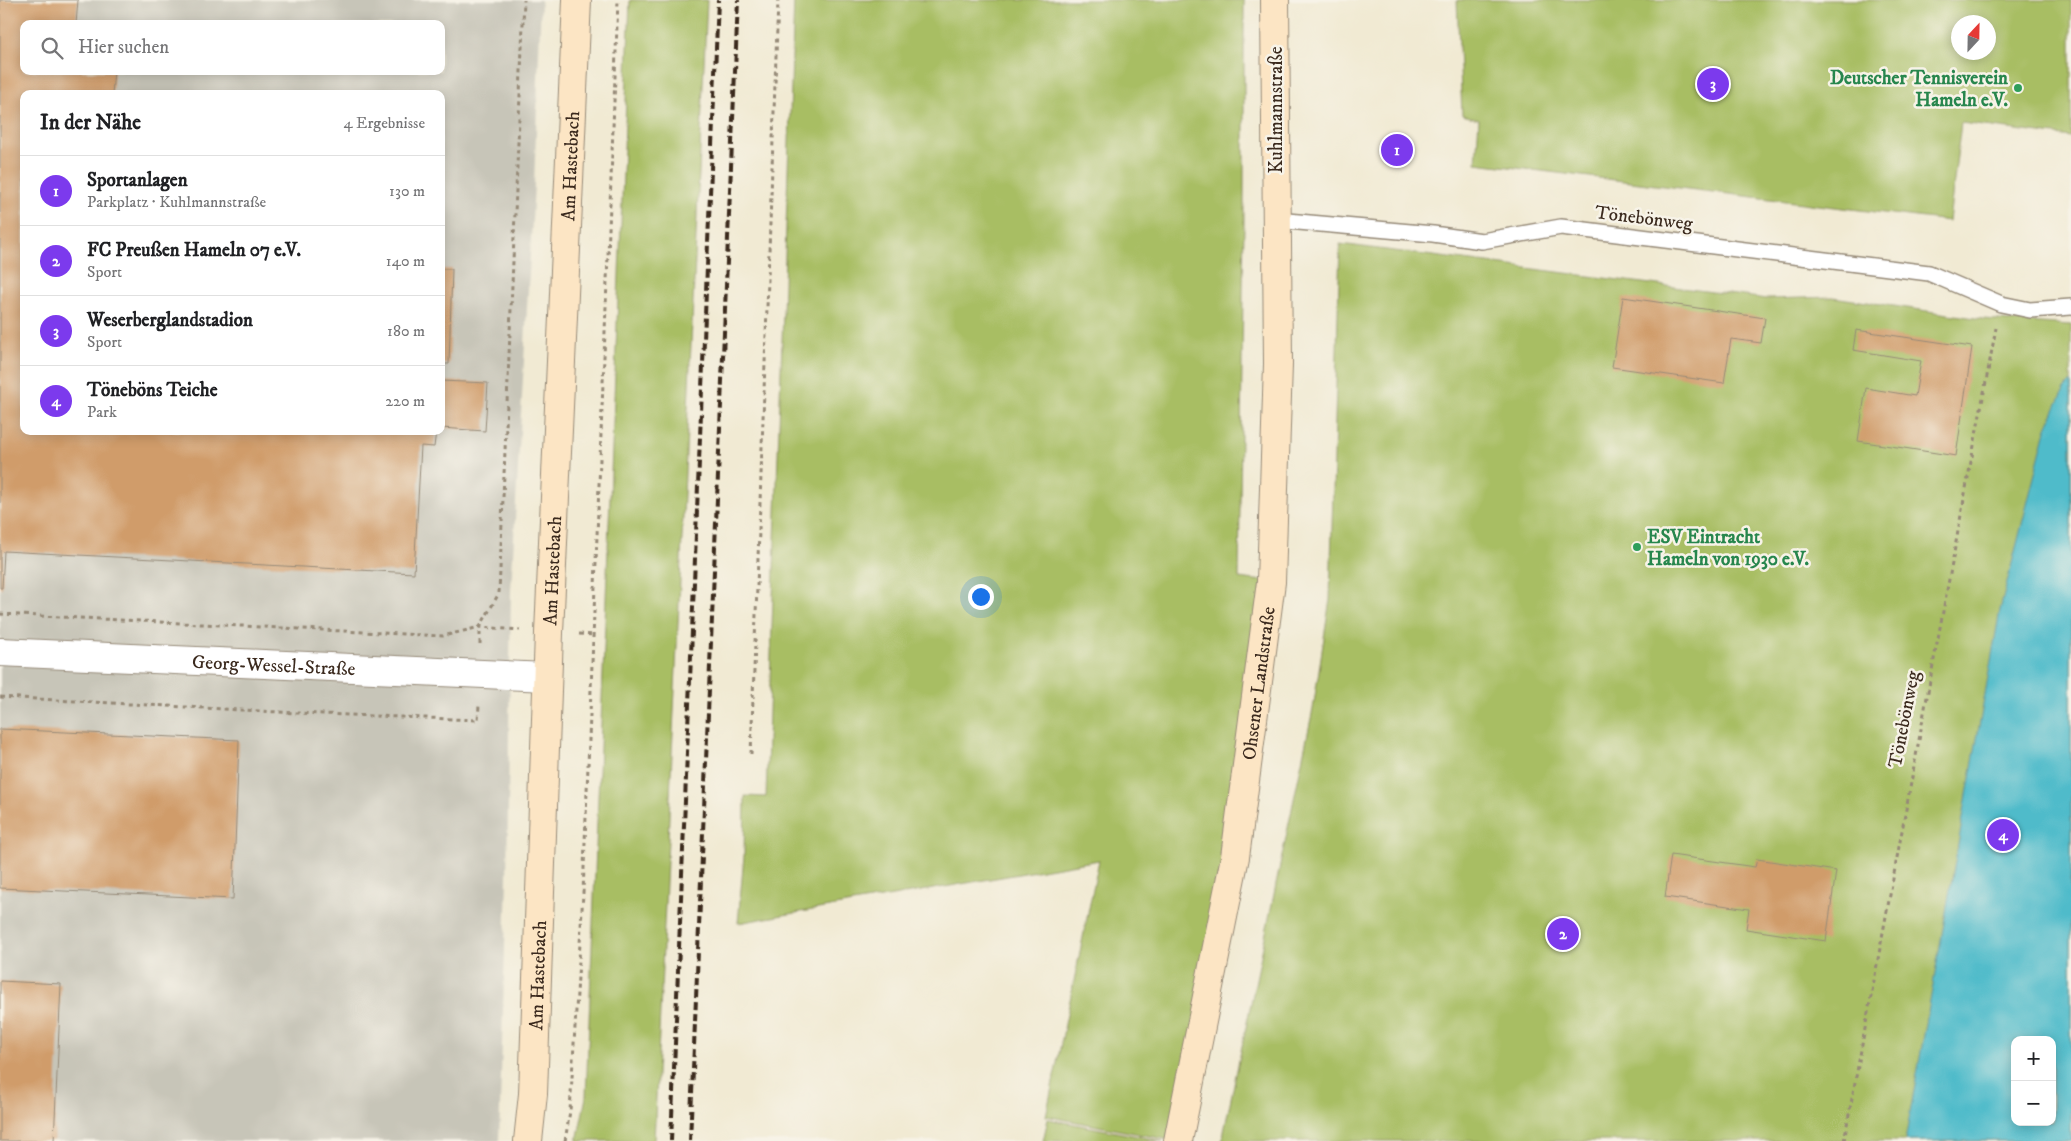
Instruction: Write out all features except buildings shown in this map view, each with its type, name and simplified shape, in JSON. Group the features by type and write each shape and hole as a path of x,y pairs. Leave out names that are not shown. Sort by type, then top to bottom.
{"main road":[{"name":"Am Hastebach","path":"528,1141 533,1094 548,677 577,0"},
{"name":"Kuhlmannstraße","path":"1275,0 1276,220"},
{"name":"Ohsener Landstraße","path":"1178,1141 1235,857 1272,582 1278,364 1276,220"}],"street":[{"name":"Georg-Wessel-Straße","path":"0,652 548,677"}],"lane":[{"name":"Tönebönweg","path":"1276,220 1389,230 1482,241 1561,227 1929,273 2000,304 2030,310 2071,308"}],"path":[{"path":"0,697 297,713 478,720 480,627 499,593 524,0"},
{"path":"566,1141 570,1111 583,893 618,0"},
{"path":"751,754 778,0"},
{"name":"Tönebönweg","path":"1844,1141 2000,304"},
{"path":"0,614 443,636 480,627"}],"shaded area":[{"path":"0,0 541,0 534,185 511,590 507,879 499,1141 0,1141"}],"green space":[{"path":"630,0 707,0 654,1141 577,1141 586,1097"},
{"path":"794,0 1244,0 1244,222 1239,578 1271,582 1175,1141 1046,1116 1099,860 738,923 744,856 745,796 766,797"},
{"path":"1457,0 2071,0 2071,137 1961,123 1949,221 1476,163 1479,119 1462,115"},
{"path":"1340,244 1767,299 1833,297 1982,319 2071,325 2071,1141 1222,1141 1313,709 1330,599"},
{"path":"1048,1119 1163,1141 1043,1141"}],"water":[{"path":"2071,382 2071,1141 1905,1141 2000,610 2046,430 2065,388"}],"railway":[{"path":"671,1141 718,0"},
{"path":"690,1141 738,0"}],"place":[{"name":"Weserberglandstadion","path":"1713,84"},
{"name":"Deutscher Tennisverein Hameln e.V.","path":"2018,88"},
{"name":"Sportanlagen","path":"1397,150"},
{"name":"ESV Eintracht Hameln von 1930 e.V.","path":"1637,547"},
{"name":"Töneböns Teiche","path":"2003,835"},
{"name":"FC Preußen Hameln 07 e.V.","path":"1563,934"}]}
